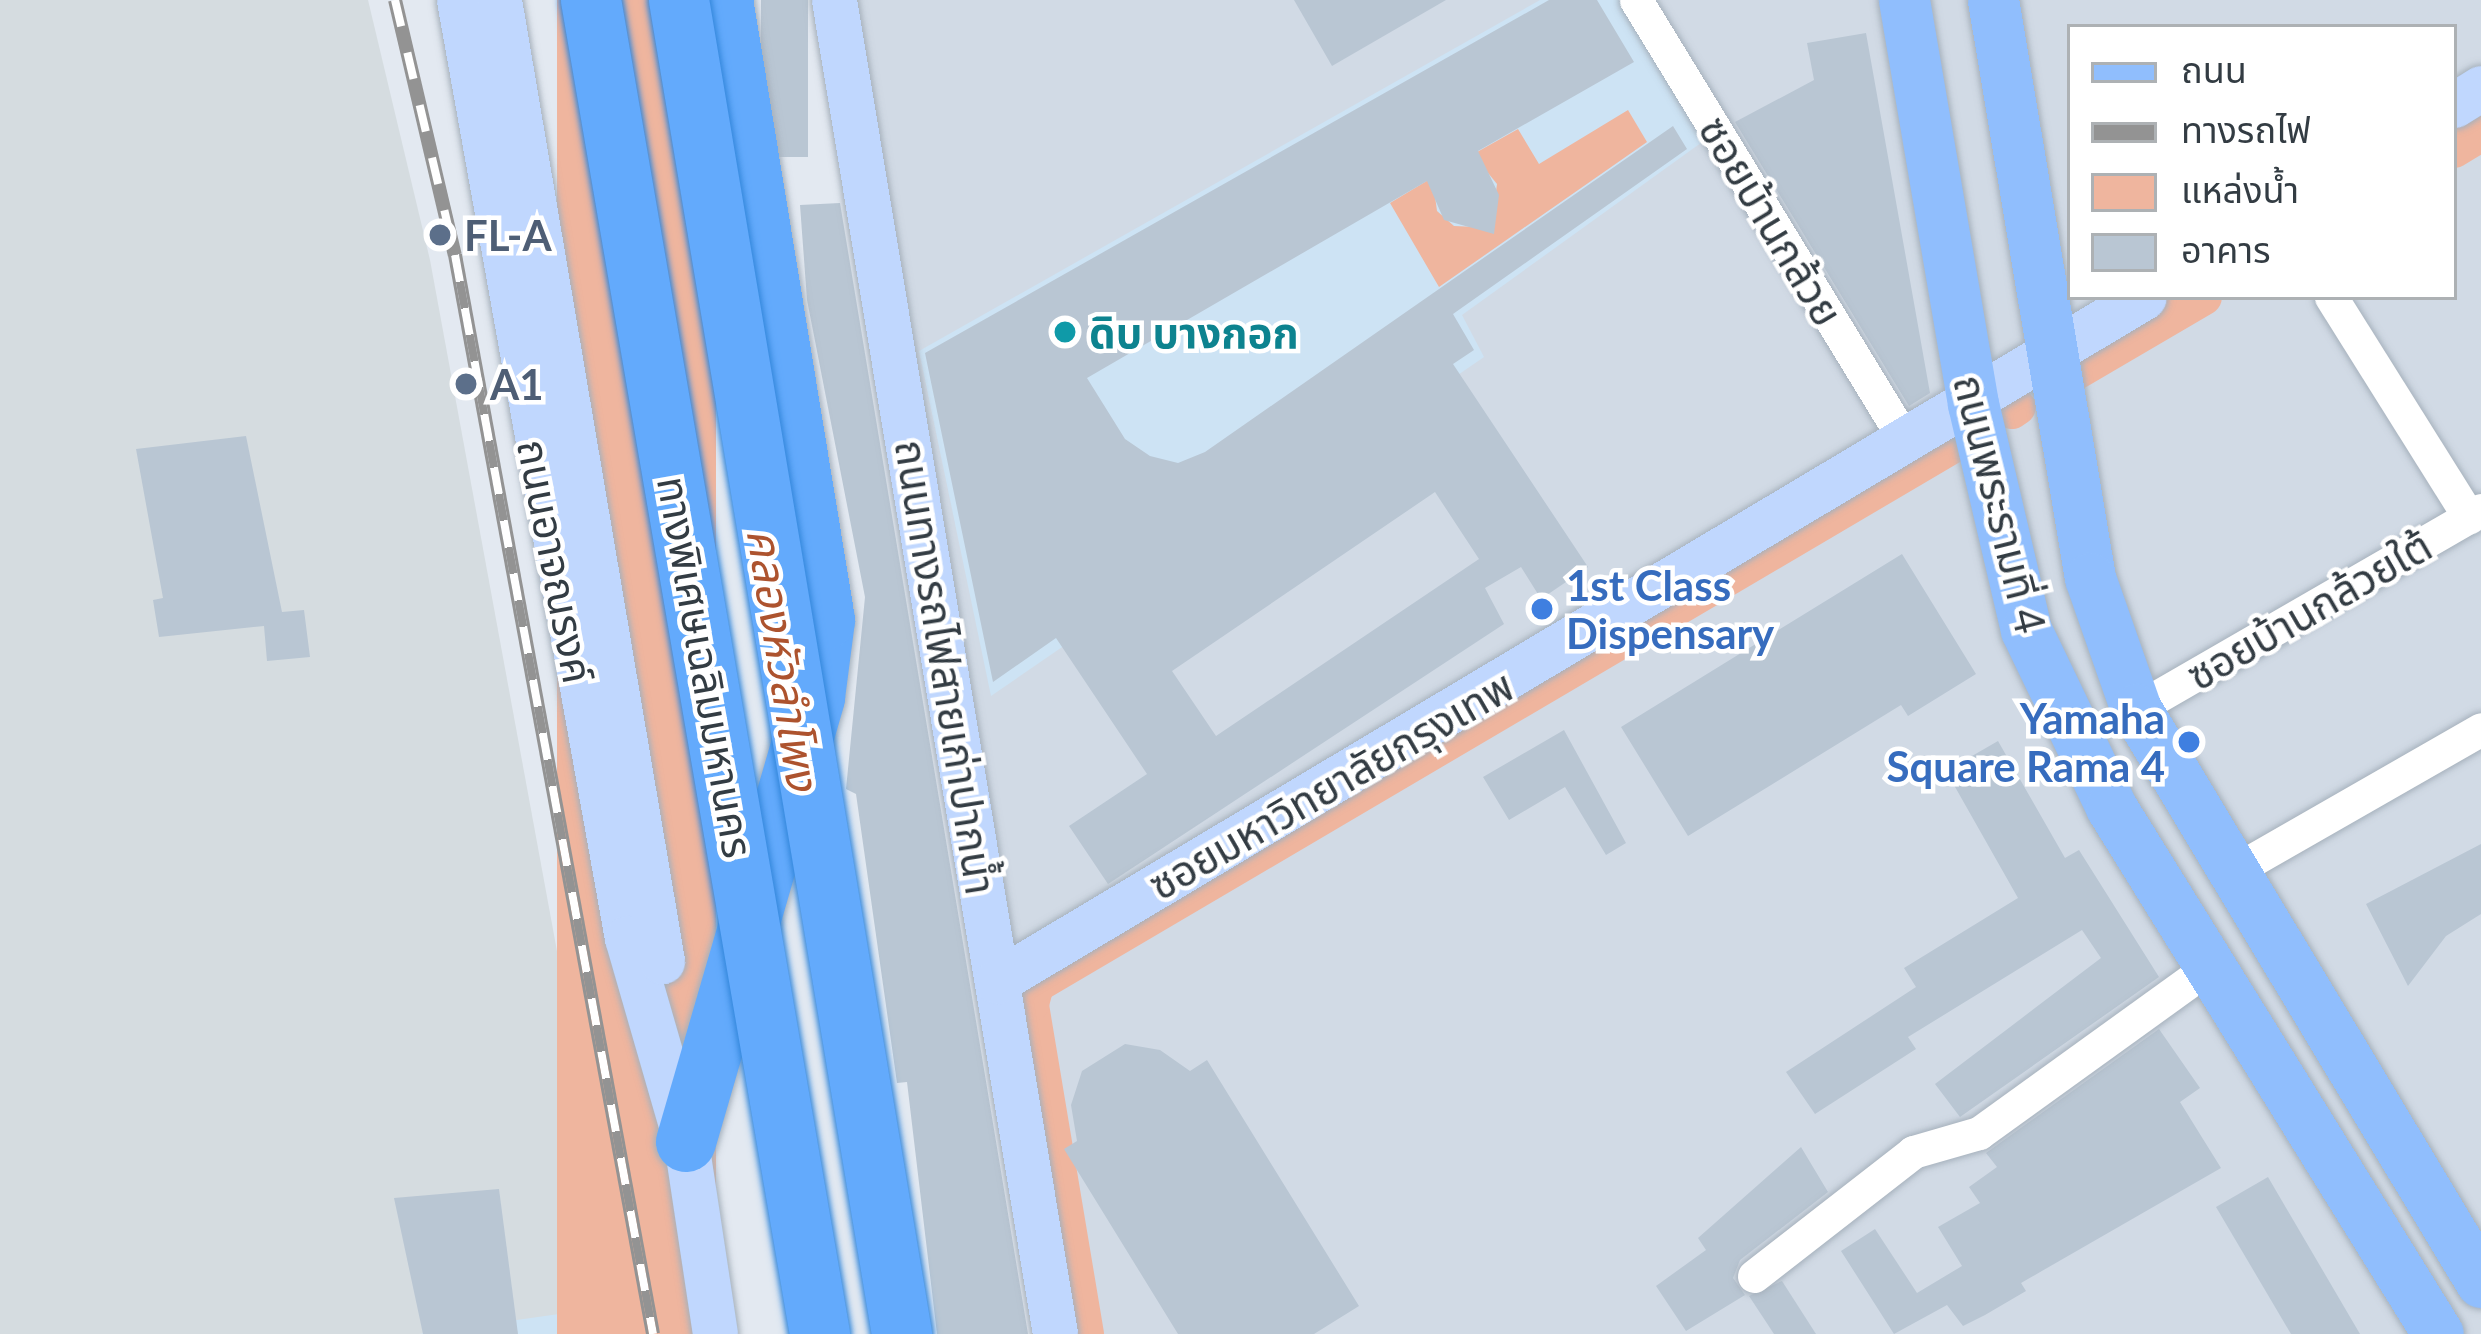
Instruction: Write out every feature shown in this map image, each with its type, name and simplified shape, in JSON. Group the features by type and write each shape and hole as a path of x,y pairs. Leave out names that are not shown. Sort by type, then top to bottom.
{"highway":[{"name":"ทางพิเศษเฉลิมมหานคร","path":"592,0 820,1334"},
{"name":"ทางพิเศษเฉลิมมหานคร","path":"679,0 902,1334"},
{"path":"682,1129 714,1048 815,697 825,620 723,0"}],"main road":[{"name":"ถนนพระรามที่ 4","path":"1904,0 1972,404 2026,630 2111,807 2438,1334"},
{"name":"ถนนพระรามที่ 4","path":"1993,0 2090,578 2136,709 2230,873 2481,1282"}],"street":[{"name":"ถนนอาจณรงค์","path":"459,0 622,915 682,1129"},
{"name":"ถนนอาจณรงค์","path":"499,0 670,1006 682,1129 715,1334"},
{"name":"ถนนทางรถไฟสายเก่าปากน้ำ","path":"834,0 1054,1334"},
{"name":"ซอยบ้านกล้วย","path":"1636,0 1906,442"},
{"name":"ซอยมหาวิทยาลัยกรุงเทพ","path":"998,981 1972,404 2139,300"},
{"path":"2333,300 2475,513"},
{"name":"ซอยบ้านกล้วยใต้","path":"2136,709 2475,513"},
{"path":"2230,873 2481,729"},
{"path":"1754,1276 1912,1152 1979,1132 2208,968"}],"shaded area":[{"path":"0,0 368,0 430,260 622,1305 419,1334 0,1334"},
{"path":"850,0 2481,0 2481,1334 1070,1334"},
{"name":"ดิบ บางกอก","path":"1540,0 1621,0 1705,140 1462,315 1484,357 991,696 919,351"},
{"path":"622,1305 627,1334 419,1334 444,1326"}],"water":[{"path":"557,0 716,0 716,1334 557,1334"},
{"path":"1628,110 1647,142 1439,287 1390,203 1445,170 1434,189 1437,211 1454,226 1476,227 1493,214 1497,184 1484,168 1454,165 1518,129 1539,164"}],"building":[{"path":"761,0 808,0 808,157 761,157"},
{"path":"1294,0 1446,0 1332,66"},
{"name":"ดิบ บางกอก","path":"1549,0 1597,0 1634,62 1478,151 1499,195 1494,234 1444,220 1427,181 1087,378 1125,439 1150,456 1178,463 1205,452 1673,126 1687,149 1453,314 1474,350 1453,364 1588,567 1541,599 1521,567 1485,588 1504,624 1108,884 1069,826 1147,774 1056,638 993,682 925,353","holes":["1435,492 1479,559 1216,736 1172,671"]},
{"path":"1866,33 1930,393 1909,406 1735,122 1814,80 1807,43"},
{"path":"840,203 1028,1334 937,1334 907,1082 897,1083 856,794 846,789 865,597 807,300 800,205"},
{"path":"246,436 282,612 304,610 310,657 267,661 264,626 159,637 153,600 163,598 136,449"},
{"path":"1902,554 1976,674 1908,716 1901,705 1688,836 1621,727"},
{"path":"1564,730 1626,843 1606,855 1565,787 1509,820 1483,777"},
{"path":"1998,741 2065,858 2079,850 2159,977 1960,1117 1935,1084 2101,958 2082,930 1908,1037 1916,1049 1815,1114 1786,1072 1916,987 1904,968 2018,898 1946,771"},
{"path":"2481,844 2481,914 2446,936 2408,986 2366,904"},
{"path":"2159,1029 2200,1088 2180,1102 2221,1168 2021,1283 2026,1291 1985,1315 1963,1326 1947,1305 1894,1334 1841,1251 1875,1229 1917,1293 1962,1266 1938,1227 1980,1203 1969,1187 1997,1167 1986,1153"},
{"path":"1125,1044 1160,1050 1190,1071 1207,1060 1359,1306 1314,1334 1178,1334 1064,1149 1077,1141 1071,1105 1082,1071"},
{"path":"1801,1147 1828,1192 1740,1260 1733,1278 1745,1295 1686,1331 1656,1286 1706,1250 1698,1238"},
{"path":"2268,1177 2360,1334 2291,1334 2216,1207"},
{"path":"499,1189 518,1334 423,1334 394,1198"},
{"path":"1782,1281 1816,1334 1774,1334 1749,1296"}],"waterway":[{"path":"2457,148 2481,134"},
{"path":"2078,371 2199,300"},
{"path":"2012,411 2018,407"},
{"path":"1086,1334 1031,1004 1036,985 1962,440"}],"railway":[{"path":"395,0 455,255 653,1334"}],"place":[{"name":"FL-A","path":"440,235"},
{"name":"ดิบ บางกอก","path":"1065,332"},
{"name":"A1","path":"466,384"},
{"name":"1st Class Dispensary","path":"1542,609"},
{"name":"Yamaha Square Rama 4","path":"2189,742"}],"water label":[{"name":"คลองหัวลำโพง","path":"783,659"}]}
